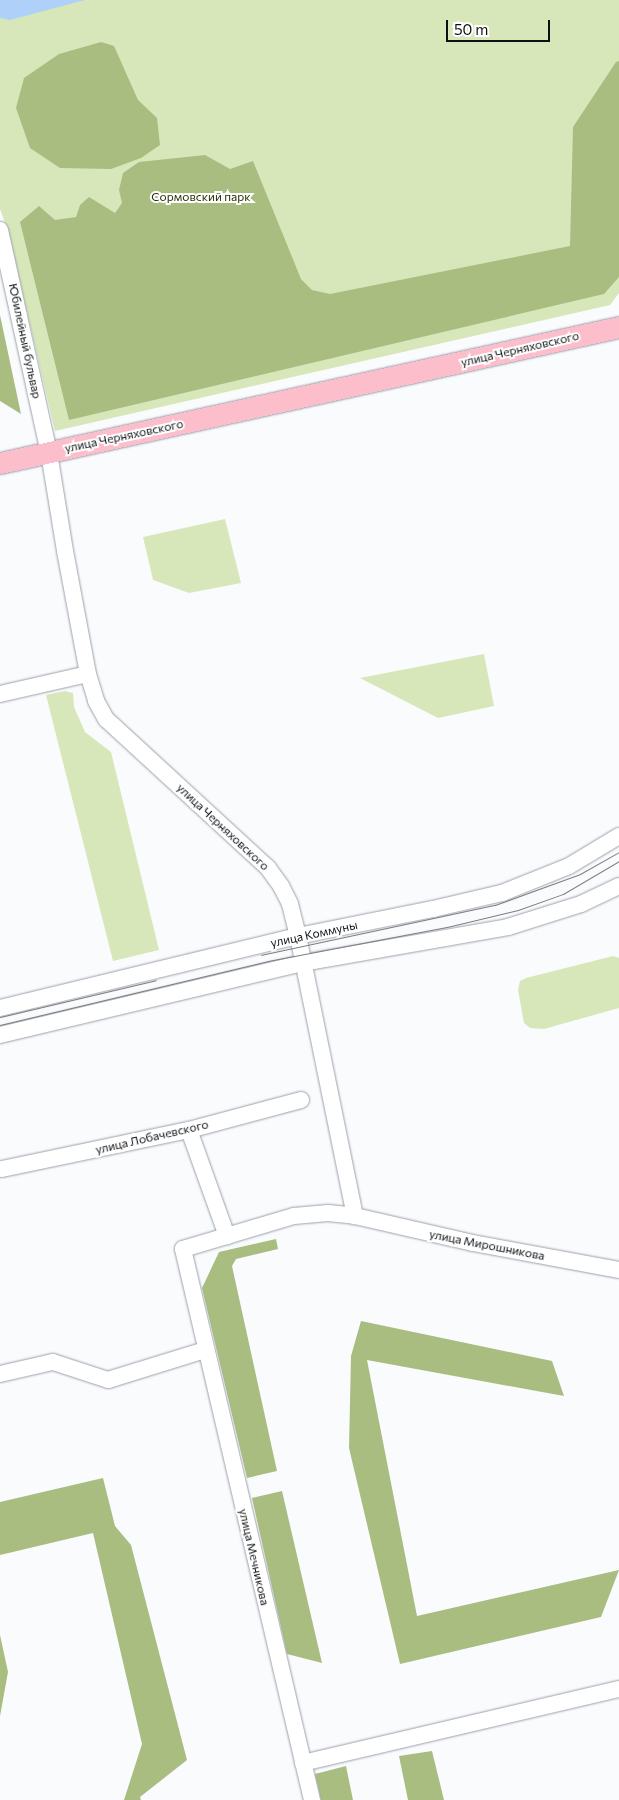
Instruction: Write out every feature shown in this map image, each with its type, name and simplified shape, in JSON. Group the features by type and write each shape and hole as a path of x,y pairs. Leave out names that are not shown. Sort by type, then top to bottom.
{"main road":[{"name":"улица Черняховского","path":"49,453 619,327"},
{"path":"0,463 49,453"}],"street":[{"name":"Юбилейный бульвар","path":"0,230 49,453"},
{"name":"улица Черняховского","path":"49,453 88,674 96,701 106,719 268,868 281,886 290,904 298,941"},
{"path":"0,694 88,674"},
{"name":"улица Коммуны","path":"0,1008 502,893 569,866 619,836"},
{"name":"улица Коммуны","path":"0,1035 302,963 508,926 581,904 619,886"},
{"path":"298,941 355,1216"},
{"name":"улица Лобачевского","path":"2,1169 188,1130 301,1100"},
{"path":"188,1130 227,1236"},
{"name":"улица Мечникова","path":"312,1800 205,1350 183,1248 294,1216 328,1213 355,1216"},
{"name":"улица Мирошникова","path":"355,1216 473,1243 619,1270"},
{"path":"0,1374 53,1362 108,1380 205,1350"},
{"path":"303,1764 619,1689"}],"green space":[{"name":"Сормовский парк","path":"0,0 619,0 619,293 610,305 55,431 8,231 0,209"},
{"path":"101,42 114,46 138,100 157,118 160,145 141,158 111,169 60,168 30,148 16,108 24,78 59,54"},
{"path":"619,61 619,277 604,294 69,420 20,222 39,206 55,220 76,217 80,205 89,197 115,213 122,203 119,190 123,173 139,162 205,155 230,169 253,161 301,279 312,290 330,294 570,246 573,127 616,62"},
{"path":"0,315 21,414 0,401"},
{"path":"225,519 241,583 189,593 153,580 143,537"},
{"path":"484,654 494,706 438,718 360,678"},
{"path":"65,691 73,693 74,707 85,732 111,752 159,950 113,961 46,695"},
{"path":"613,956 619,958 619,1008 544,1029 530,1028 524,1023 518,990 520,981"},
{"path":"276,1239 278,1249 236,1259 232,1266 277,1471 247,1478 202,1288 219,1252"},
{"path":"361,1321 552,1361 564,1396 367,1360 417,1616 619,1570 601,1617 400,1664 349,1448 351,1356"},
{"path":"103,1478 115,1526 131,1545 187,1760 140,1797 141,1800 124,1800 142,1744 93,1533 0,1555 0,1502"},
{"path":"282,1491 322,1663 287,1654 252,1498"},
{"path":"0,1635 8,1672 0,1716"},
{"path":"432,1751 444,1800 408,1800 399,1756"},
{"path":"346,1766 353,1800 321,1800 315,1774"}],"water":[{"path":"0,0 85,0 10,20 0,18"}],"tram line":[{"path":"261,955 495,905 580,874 619,852"},
{"path":"0,1025 268,961 447,927 518,910 563,894 619,861"},
{"path":"0,1017 156,980"}]}
